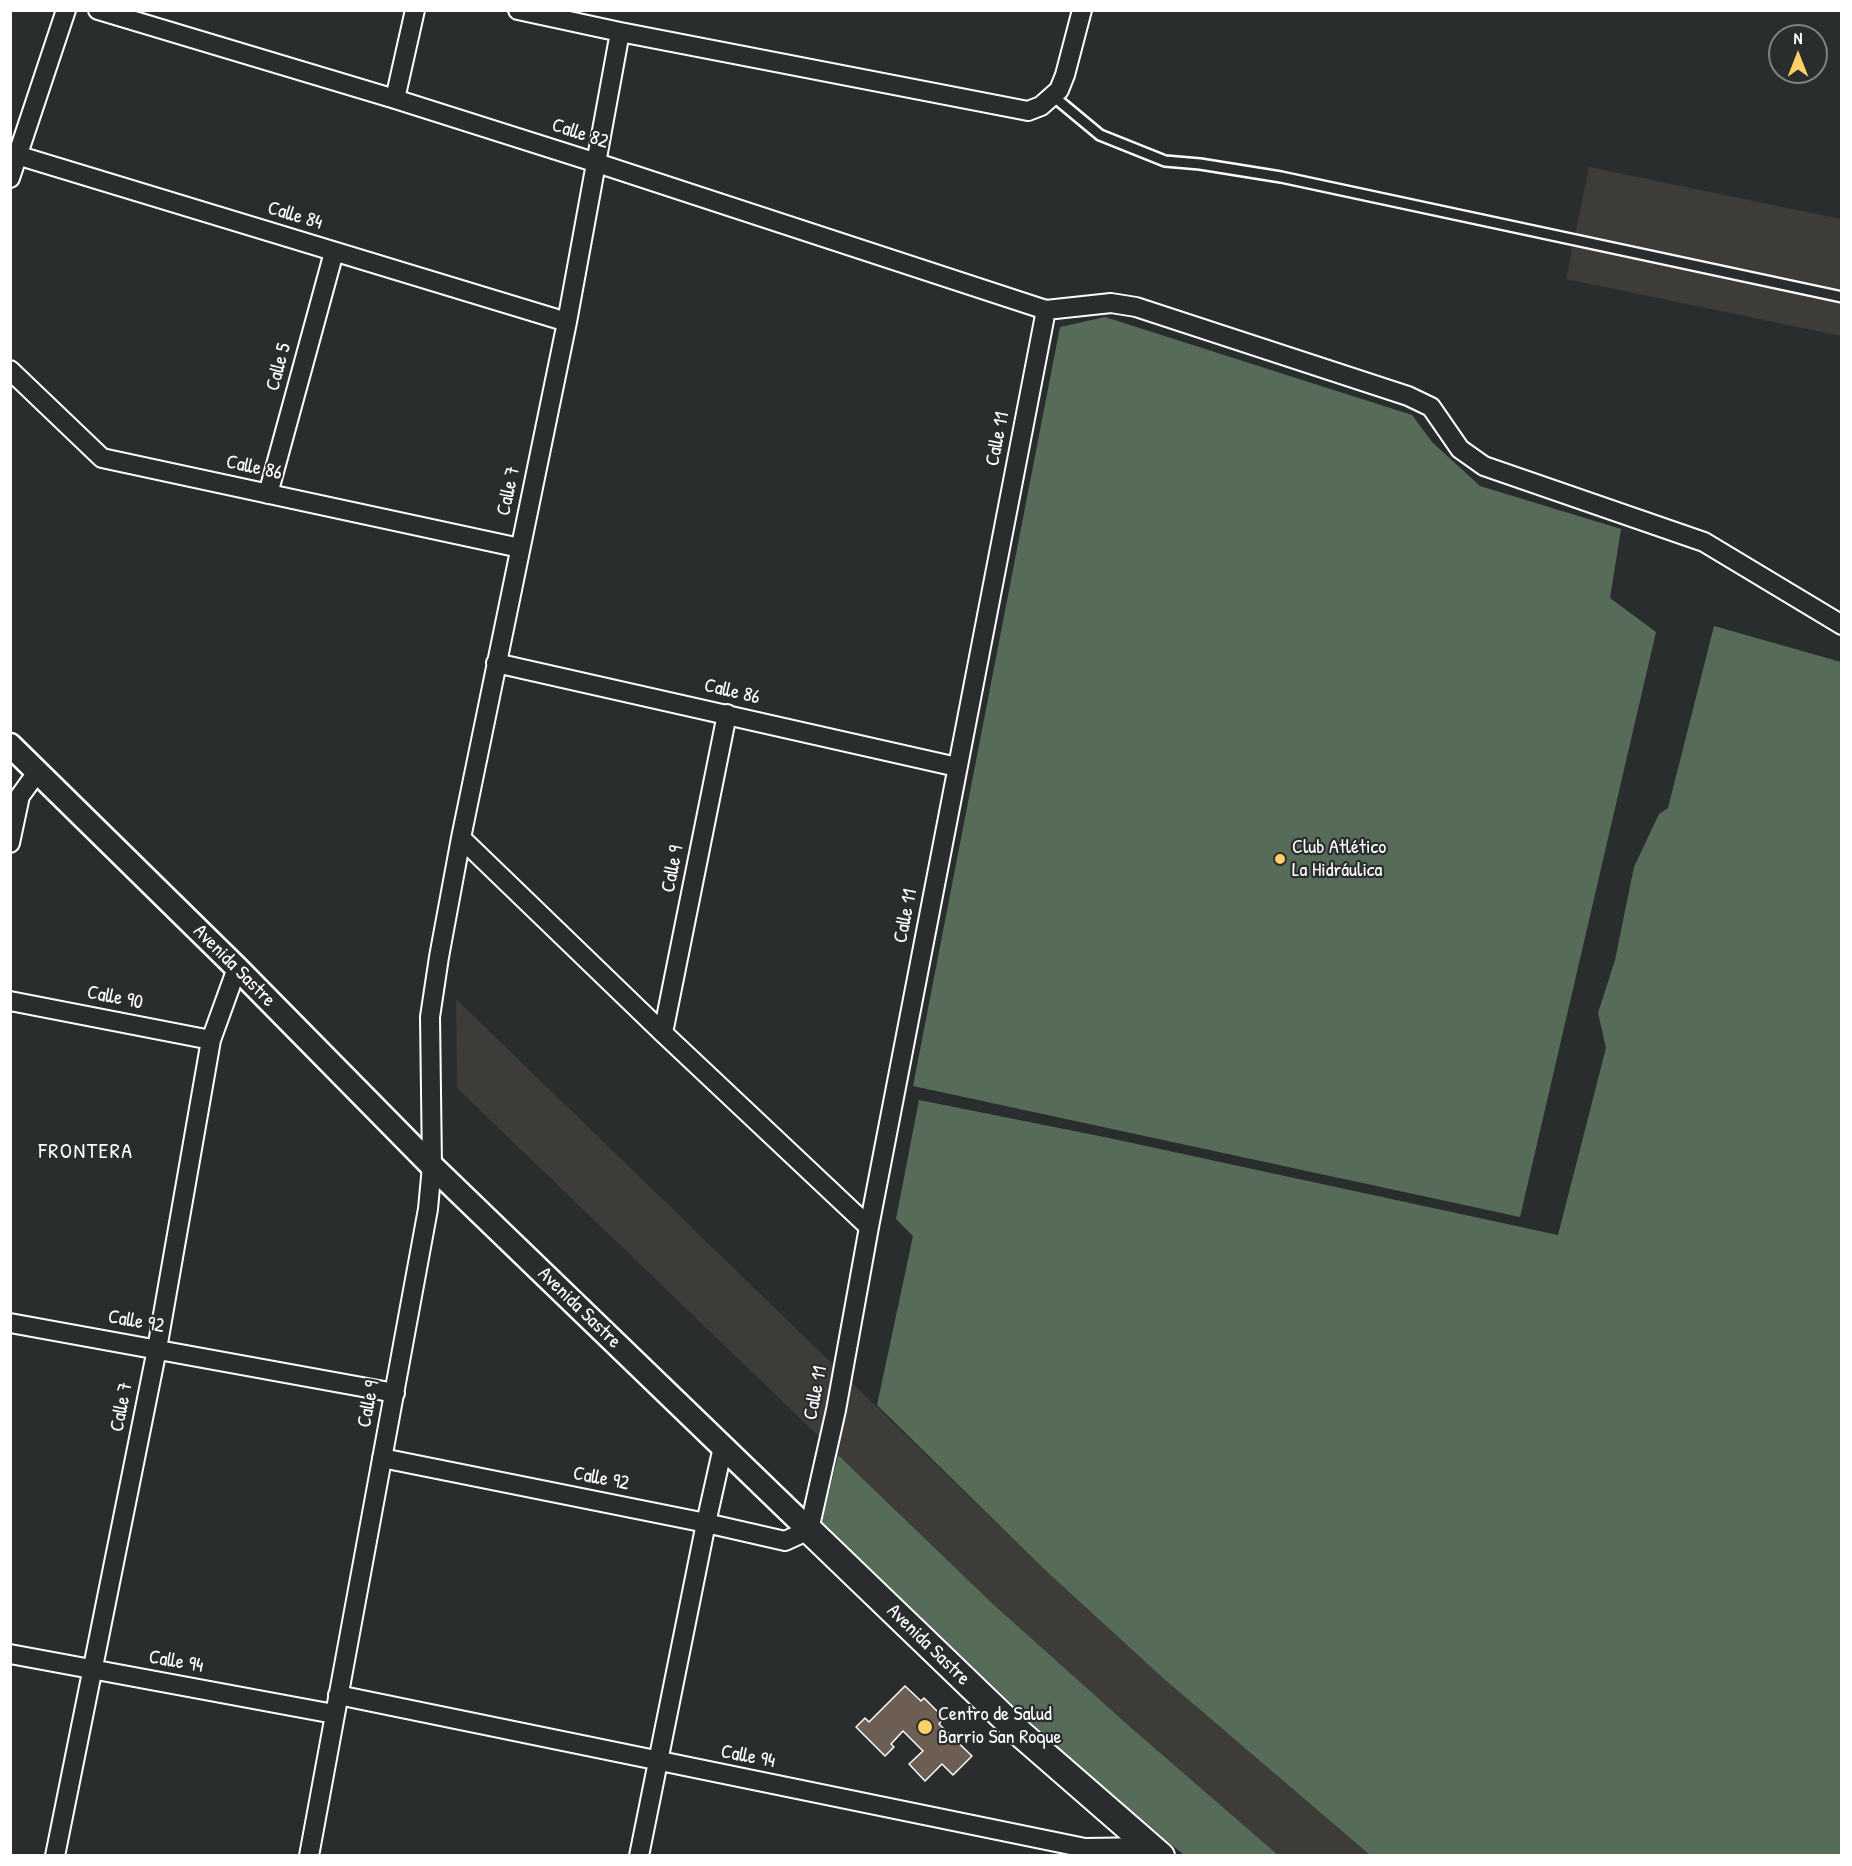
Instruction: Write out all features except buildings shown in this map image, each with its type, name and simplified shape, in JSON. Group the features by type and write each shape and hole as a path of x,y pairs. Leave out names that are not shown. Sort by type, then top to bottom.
{"main road":[{"name":"Avenida Sastre","path":"809,1530 1022,1735 1156,1851"}],"street":[{"path":"10,178 14,155 66,10"},
{"name":"Calle 82","path":"98,10 395,99 1046,310"},
{"path":"395,99 415,10"},
{"path":"518,10 620,32 1029,111 1041,106 1059,90 1082,10"},
{"name":"Calle 7","path":"439,957 496,663 567,322 620,32"},
{"name":"Calle 84","path":"14,155 567,322"},
{"name":"Calle 5","path":"268,495 334,252"},
{"path":"1046,310 1111,303 1136,308 1407,396 1431,407 1461,449 1484,466 1704,542 1842,625"},
{"name":"Calle 11","path":"809,1530 836,1410 957,766 1046,310"},
{"name":"Calle 86","path":"10,370 102,458 520,548"},
{"name":"Calle 86","path":"496,663 957,766"},
{"name":"Calle 9","path":"663,1033 727,714"},
{"name":"Avenida Sastre","path":"12,749 38,771 237,968 432,1166 809,1530"},
{"path":"10,843 20,796 38,771"},
{"path":"461,838 869,1227"},
{"name":"Calle 9","path":"309,1856 428,1209 432,1166 430,1017 439,957"},
{"name":"Calle 7","path":"56,1856 157,1349 211,1040 237,968"},
{"name":"Calle 90","path":"10,1001 211,1040"},
{"name":"Calle 92","path":"10,1323 394,1393"},
{"path":"639,1856 723,1447"},
{"name":"Calle 92","path":"382,1458 785,1541 809,1530"},
{"name":"Calle 94","path":"10,1654 334,1714"},
{"name":"Calle 94","path":"338,1695 1085,1848 1156,1851"}],"lane":[{"path":"1053,96 1100,135 1165,161 1200,164 1281,177 1842,297"}],"shaded area":[{"path":"1589,167 1841,219 1841,336 1566,279"},
{"path":"456,999 1044,1569 1164,1679 1370,1855 1278,1855 994,1605 457,1088"}],"green space":[{"name":"Club Atlético La Hidráulica","path":"1105,317 1412,415 1432,442 1480,486 1621,529 1610,598 1656,632 1520,1217 913,1086 1060,327"},
{"path":"1714,626 1841,662 1841,1855 1370,1855 1164,1679 1044,1569 877,1405 913,1236 896,1219 919,1100 1109,1138 1558,1235 1606,1048 1598,1013 1615,960 1634,867 1659,814 1668,808"},
{"path":"838,1455 994,1605 1278,1855 1184,1855 1108,1792 1038,1729 822,1522"}],"place":[{"name":"Club Atlético La Hidráulica","path":"1280,859"},
{"name":"Centro de Salud Barrio San Roque","path":"925,1727"}],"district":[{"name":"FRONTERA","path":"86,1152"}]}
